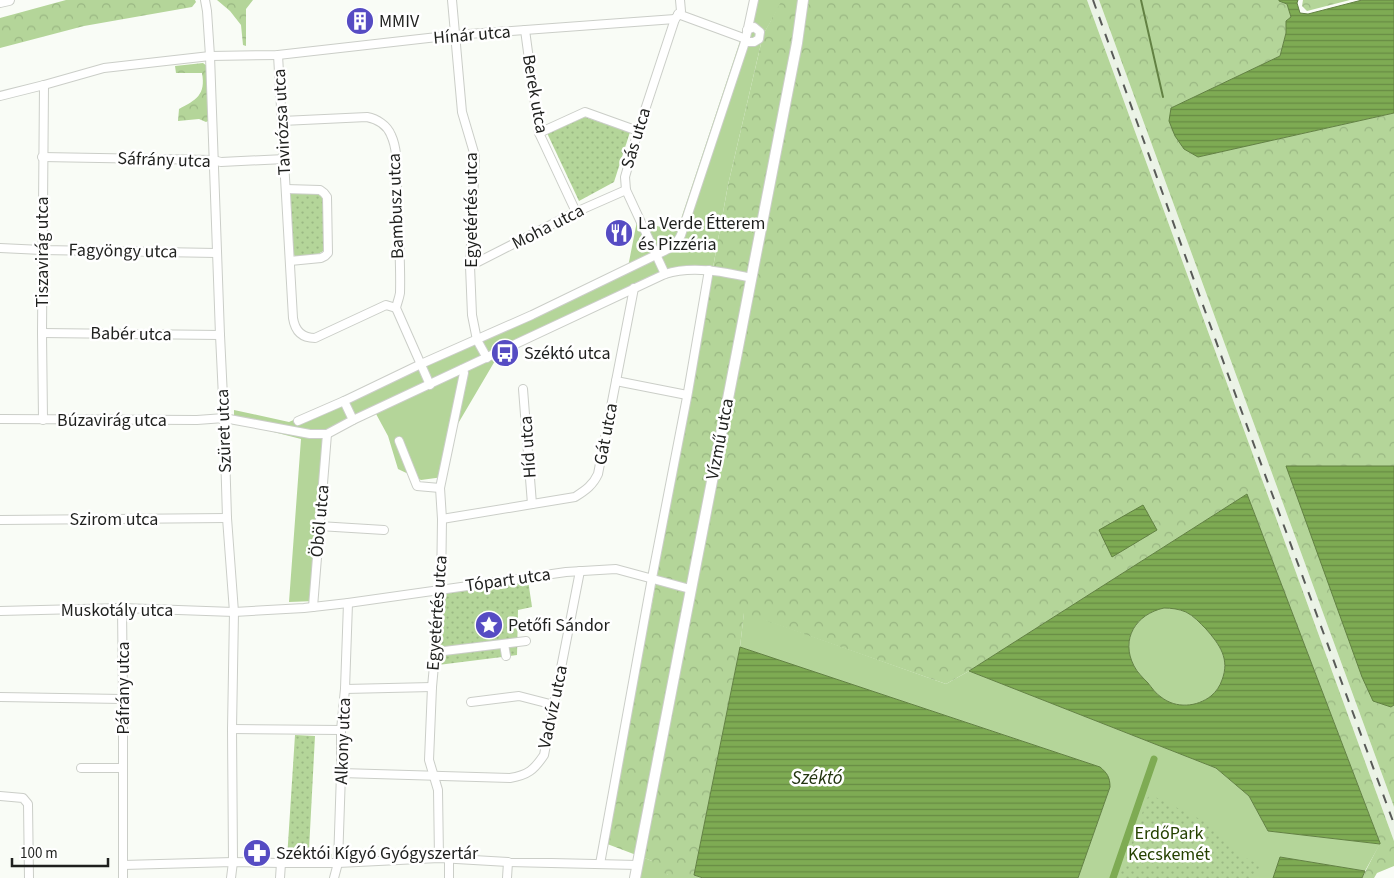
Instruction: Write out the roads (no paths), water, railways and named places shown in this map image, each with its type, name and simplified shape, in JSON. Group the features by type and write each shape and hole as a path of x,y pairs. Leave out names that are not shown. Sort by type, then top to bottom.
{"main road":[{"path":"0,2 9,0"},
{"name":"Vízmű utca","path":"635,878 804,0"}],"street":[{"name":"Szüret utca","path":"205,0 210,56 227,518 234,612 232,729 233,862 231,878"},
{"name":"Egyetértés utca","path":"452,0 462,112 474,156 470,266 472,315 477,340 487,358"},
{"name":"Sás utca","path":"665,274 626,190 625,176 676,16 681,11 680,0"},
{"path":"298,421 554,305 672,247 681,235 745,41 754,0"},
{"name":"Hínár utca","path":"0,96 104,68 210,56 278,55 455,35 676,16"},
{"path":"676,16 745,41 754,42 759,39 760,32 757,29 754,27 747,30"},
{"name":"Berek utca","path":"525,30 539,133 576,212"},
{"name":"Tavirózsa utca","path":"278,55 294,323 300,334 315,338 386,305 396,308"},
{"name":"Tiszavirág utca","path":"43,420 42,158 44,85"},
{"path":"539,133 586,112 638,131"},
{"name":"Bambusz utca","path":"282,120 367,117 380,122 391,134 395,150 399,252 400,296 396,308"},
{"name":"Sáfrány utca","path":"42,158 213,160 221,162 285,159"},
{"name":"Tavirózsa utca","path":"286,189 320,190 326,196 328,253 321,258 290,261"},
{"name":"Moha utca","path":"470,266 576,212 626,190"},
{"name":"Fagyöngy utca","path":"0,248 217,253"},
{"path":"224,418 310,434 326,434 665,274 682,270 709,270 752,278"},
{"path":"600,864 709,270"},
{"name":"Gát utca","path":"442,518 575,497 595,481 598,474 634,288"},
{"path":"396,308 430,385"},
{"name":"Babér utca","path":"42,333 220,335"},
{"name":"Egyetértés utca","path":"439,858 438,790 429,760 432,687 441,590 442,518 440,488 464,373 463,369"},
{"path":"616,381 687,395"},
{"name":"Híd utca","path":"523,390 532,504"},
{"path":"344,401 353,420"},
{"name":"Búzavirág utca","path":"0,419 197,420 224,418"},
{"name":"Öböl utca","path":"313,607 326,434"},
{"path":"399,441 417,486 440,488"},
{"name":"Szirom utca","path":"0,520 227,518"},
{"path":"319,526 384,530"},
{"name":"Tópart utca","path":"234,612 348,603 580,570 616,569 690,589"},
{"name":"Vadvíz utca","path":"341,774 510,778 522,776 531,771 544,755 580,570"},
{"name":"Alkony utca","path":"334,878 338,863 348,603"},
{"name":"Muskotály utca","path":"0,611 122,608 234,612"},
{"name":"Páfrány utca","path":"122,608 123,878"},
{"path":"436,652 526,641"},
{"path":"504,644 506,656"},
{"path":"345,689 432,687"},
{"path":"471,702 519,696 554,705"},
{"path":"0,697 123,699"},
{"path":"232,729 342,730"},
{"path":"81,768 123,768"},
{"path":"0,796 23,798 28,804 29,878"},
{"path":"123,864 338,863 449,858 508,862 638,865"},
{"path":"449,858 449,878"},
{"path":"506,878 508,862"},
{"path":"280,878 281,863"}],"water":[{"path":"1279,0 1298,0 1300,13 1308,14 1362,0 1394,0 1394,113 1198,157 1184,149 1175,136 1169,121 1171,108 1280,56 1286,33 1286,21 1291,17 1287,4"},
{"path":"1286,466 1394,466 1394,705 1391,707 1373,701 1362,677"},
{"path":"1247,494 1380,844 1268,831 1249,796 1216,768 969,671","holes":["1164,608 1175,609 1189,614 1206,629 1222,653 1225,665 1220,684 1216,691 1205,700 1186,705 1167,701 1156,693 1134,666 1129,646 1133,629 1146,616"]},
{"path":"1143,505 1157,530 1112,557 1099,530"},
{"name":"Széktó","path":"740,647 1100,767 1108,776 1110,787 1078,878 703,878 694,875"},
{"path":"1280,857 1365,871 1362,878 1273,878"}],"waterway":[{"path":"1141,0 1163,97"},
{"path":"1113,878 1154,759"}],"railway":[{"path":"1093,0 1226,369 1394,824"}],"place":[{"name":"MMIV","path":"360,21"},
{"name":"La Verde Étterem és Pizzéria","path":"619,233"},
{"name":"Széktó utca","path":"505,353"},
{"name":"Petőfi Sándor","path":"489,625"},
{"name":"Széktói Kígyó Gyógyszertár","path":"257,853"}],"park label":[{"name":"ErdőPark Kecskemét","path":"1169,843"}]}
